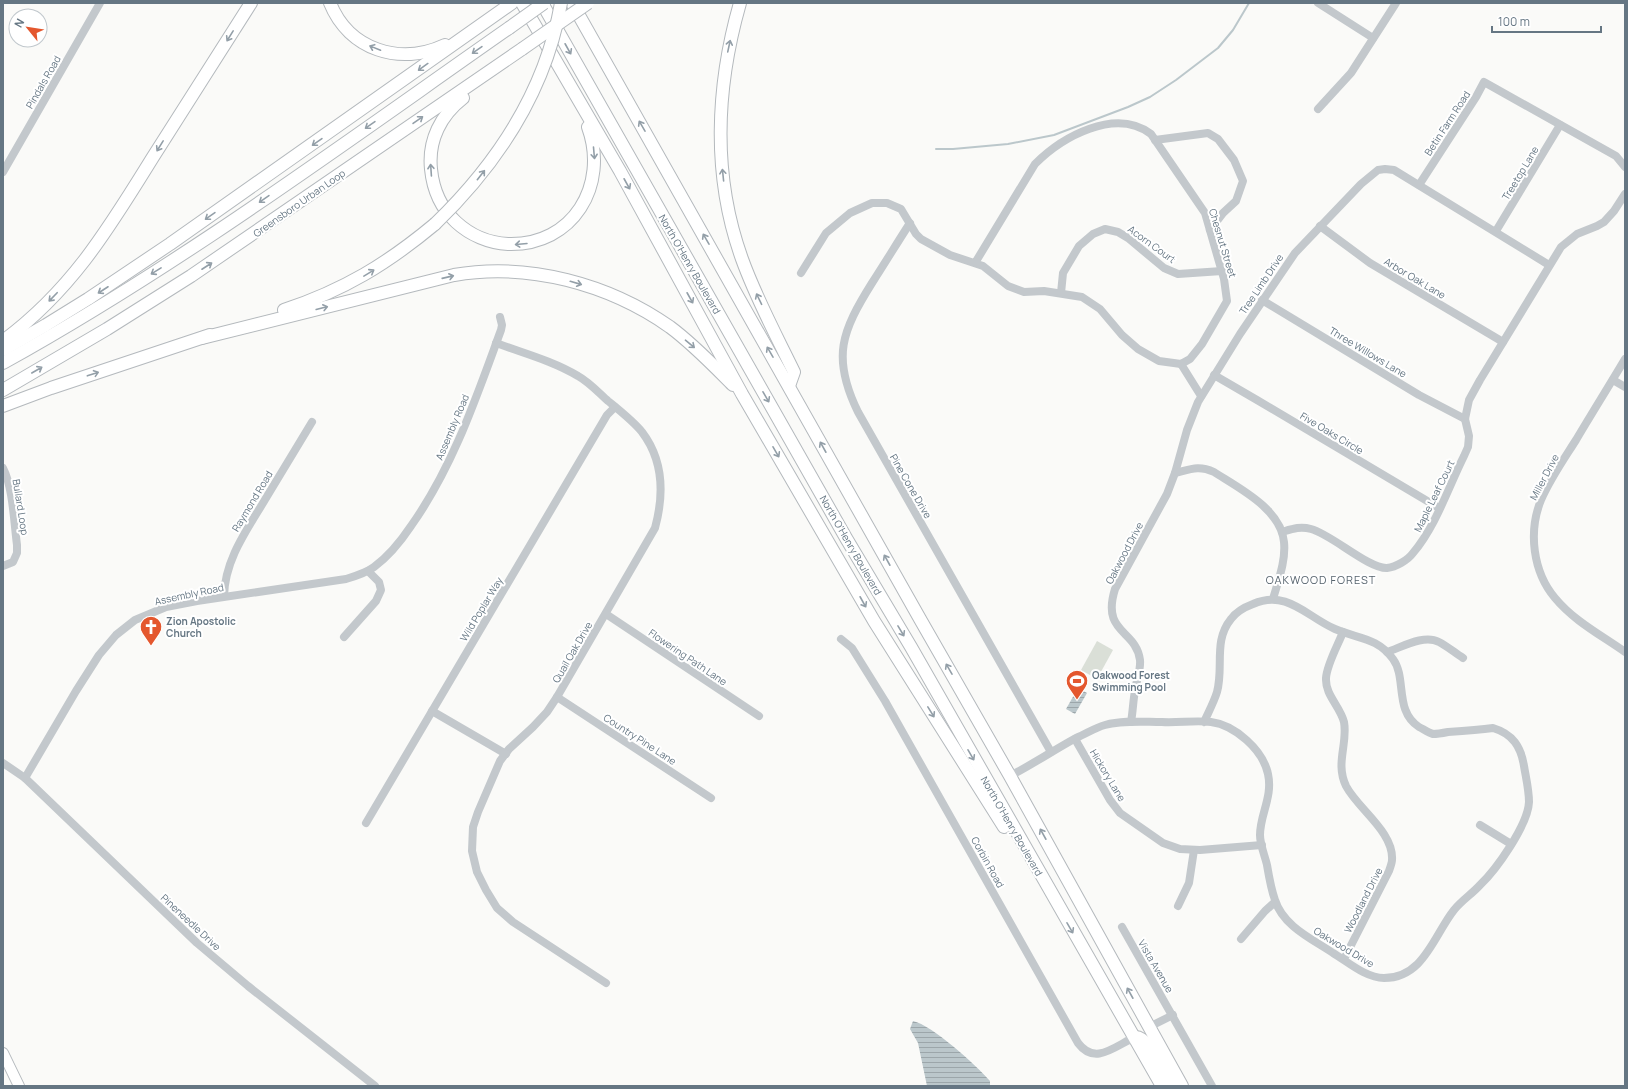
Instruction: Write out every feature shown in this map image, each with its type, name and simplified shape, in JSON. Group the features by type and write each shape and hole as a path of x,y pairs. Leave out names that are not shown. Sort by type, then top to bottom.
{"highway":[{"path":"3,341 52,299 71,279 97,244 251,3"},
{"path":"330,3 338,19 350,33 367,45 387,53 408,55 427,52 466,35"},
{"path":"3,350 46,325 141,264 512,3"},
{"path":"522,3 620,171 742,394 874,621 1012,840 1058,907"},
{"path":"3,363 101,306 202,241 543,3"},
{"name":"North O'Henry Boulevard","path":"543,3 830,510 911,647 1058,907 1135,1037 1162,1086"},
{"path":"3,406 51,388 309,301 340,288 390,260 436,224 478,180 496,156 525,109 546,58 561,3"},
{"path":"572,3 1010,776 1182,1086"},
{"name":"Greensboro Urban Loop","path":"3,390 100,333 191,276 427,114 487,75 588,3"},
{"path":"740,3 730,43 722,91 720,139 724,186 728,208 742,258 754,289 794,372 789,386"},
{"path":"487,75 451,107 435,135 430,155 432,178 439,200 459,225 484,240 505,244 516,244 539,240 559,230 581,207 587,197 592,181 594,152 592,141 579,102"},
{"path":"202,338 454,275 494,271 539,274 595,289 635,306 652,316 671,328 708,360 742,394"},
{"path":"1135,1037 1142,1038 1148,1044 1174,1086"}],"main road":[{"path":"3,1053 19,1086"}],"street":[{"name":"Pindals Road","path":"3,172 100,3"},
{"path":"1318,3 1373,38"},
{"path":"1318,109 1350,73 1396,3"},
{"name":"Betin Farm Road","path":"1419,185 1476,97 1484,82 1616,156 1625,167"},
{"name":"Chesnut Street","path":"975,263 1035,164 1045,154 1084,130 1102,125 1124,124 1144,129 1151,134 1205,213 1222,271 1227,301 1202,344 1190,359 1181,364"},
{"name":"Treetop Lane","path":"1496,232 1560,125"},
{"path":"1155,140 1208,133 1218,138 1234,160 1243,180 1241,188 1236,202 1223,213 1210,230"},
{"name":"Tree Limb Drive","path":"1175,473 1187,430 1201,396 1262,300 1295,253 1361,184 1378,170 1385,168 1394,170 1419,185"},
{"path":"1419,185 1549,265"},
{"path":"1465,419 1469,400 1561,247 1577,234 1597,226 1608,218 1625,194"},
{"path":"801,273 826,233 850,213 872,203 887,203 901,209 916,234 921,239 950,255 983,266 1008,286 1024,292 1044,291 1082,297 1100,309 1122,335 1138,349 1159,361 1181,364 1201,396"},
{"name":"Pine Cone Drive","path":"910,223 861,300 847,327 842,361 847,386 858,412 1051,752"},
{"name":"Arbor Oak Lane","path":"1320,226 1370,263 1503,342"},
{"name":"Acorn Court","path":"1060,293 1063,273 1079,246 1092,234 1105,229 1118,232 1128,238 1164,268 1178,274 1222,271"},
{"name":"Three Willows Lane","path":"1262,300 1419,394 1465,419"},
{"name":"Assembly Road","path":"25,778 99,655 116,635 135,620 155,611 179,604 224,596 334,581 355,576 368,571 383,560 396,546 433,492 461,436 502,325 500,317"},
{"name":"Quail Oak Drive","path":"496,343 555,364 579,376 642,432 653,450 660,473 662,491 660,511 655,528 558,697 533,727 500,761 484,794 473,828 472,851 477,872 497,908 513,922 606,983"},
{"name":"Miller Drive","path":"1625,359 1544,493 1535,521 1534,542 1537,562 1544,582 1555,597 1567,611 1625,652"},
{"name":"Five Oaks Circle","path":"1214,376 1439,508"},
{"path":"1612,380 1625,387"},
{"name":"Wild Poplar Way","path":"366,822 607,415 615,407"},
{"name":"Maple Leaf Court","path":"1282,532 1296,528 1312,529 1372,563 1386,568 1398,565 1413,553 1427,534 1468,447 1469,436 1465,419"},
{"name":"Raymond Road","path":"224,596 224,585 228,566 239,543 312,422"},
{"path":"1175,473 1198,467 1214,472 1258,501 1276,520 1282,532 1284,541 1284,556 1273,599 1259,601 1245,607 1231,618 1221,637 1217,692 1204,722"},
{"name":"Bullard Loop","path":"3,468 9,488 17,553 13,562 3,566"},
{"name":"Oakwood Drive","path":"1131,722 1140,660 1138,651 1115,624 1111,601 1115,589 1160,506 1175,473"},
{"path":"344,637 376,601 381,590 379,582 368,571"},
{"name":"Oakwood Drive","path":"1010,776 1051,752 1104,725 1131,722 1212,722 1237,733 1252,745 1264,760 1268,774 1269,789 1260,836 1275,902 1283,916 1292,925 1371,976 1383,978 1406,973 1413,969 1422,959 1453,912 1491,874 1511,844 1524,819 1529,803 1523,756 1517,744 1507,734 1493,728 1433,734 1419,727 1412,722 1407,715 1397,666 1394,659 1379,644 1371,640 1335,629 1291,603 1273,599"},
{"name":"Flowering Path Lane","path":"606,614 759,716"},
{"name":"Woodland Drive","path":"1343,632 1326,678 1328,690 1340,711 1344,723 1341,761 1343,776 1352,796 1383,832 1389,842 1392,860 1389,871 1344,959"},
{"name":"Corbin Road","path":"841,639 852,648 885,701 1078,1043 1086,1051 1095,1054 1105,1052 1135,1037"},
{"path":"1387,652 1422,640 1432,639 1440,642 1463,658"},
{"name":"Country Pine Lane","path":"558,697 711,798"},
{"path":"432,711 506,754"},
{"name":"Hickory Lane","path":"1075,739 1110,800 1120,813 1163,843 1180,849 1194,850 1262,845"},
{"name":"Pineneedle Drive","path":"3,763 25,778 198,943 248,986 375,1086"},
{"path":"1480,825 1511,844"},
{"path":"1178,906 1189,883 1194,850"},
{"path":"1241,939 1265,911 1275,902"},
{"name":"Vista Avenue","path":"1122,926 1212,1086"},
{"path":"1149,1027 1172,1015"}],"shaded area":[{"path":"1097,641 1113,650 1097,679 1081,670"},
{"name":"Oakwood Forest Swimming Pool","path":"1078,688 1087,693 1075,714 1066,709"},
{"path":"913,1021 931,1030 953,1046 975,1065 990,1081 990,1086 927,1086 918,1043 910,1029"}],"waterway":[{"path":"936,149 1008,144 1054,135 1128,107 1150,97 1176,80 1218,48 1233,30 1249,3"}],"place":[{"name":"Zion Apostolic Church","path":"151,646"},
{"name":"Oakwood Forest Swimming Pool","path":"1077,700"}],"district":[{"name":"OAKWOOD FOREST","path":"1321,580"}]}
